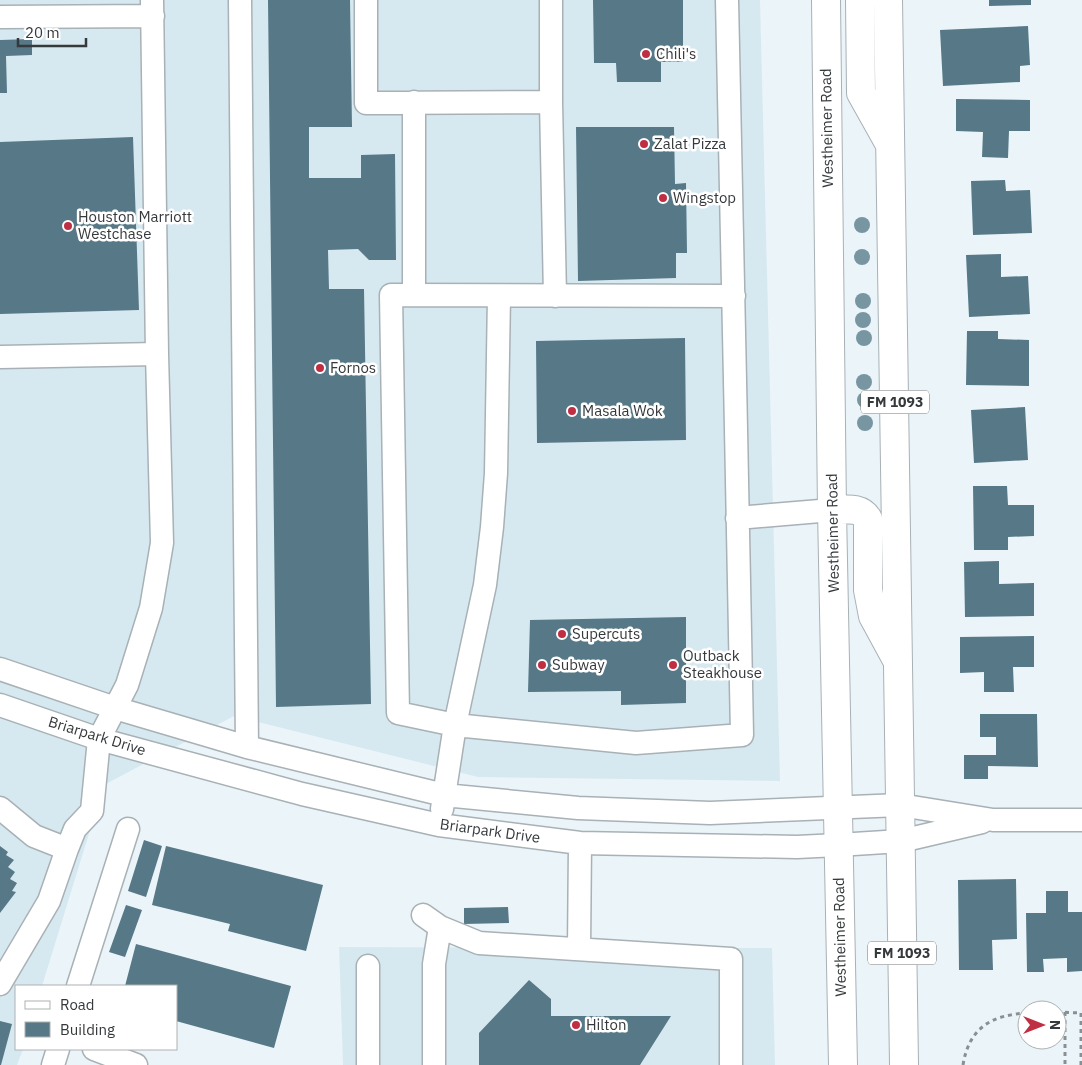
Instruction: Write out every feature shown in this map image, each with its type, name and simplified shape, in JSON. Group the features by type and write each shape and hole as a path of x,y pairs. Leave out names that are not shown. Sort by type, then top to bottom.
{"main road":[{"name":"Westheimer Road","path":"826,0 832,510 843,1065"},
{"path":"860,0 861,92 891,146"},
{"name":"FM 1093","path":"888,0 904,1065"},
{"path":"832,510 856,509 864,513 868,519 868,590 872,616 899,663"}],"street":[{"path":"240,0 247,747"},
{"path":"366,0 366,103 551,102"},
{"path":"550,0 555,296"},
{"path":"727,0 734,296 742,735 636,743 456,725 398,713 391,296 734,296"},
{"path":"0,17 153,8 157,354 162,542 151,608 127,685 99,739 92,811 75,829 49,901 0,984"},
{"path":"414,102 414,296"},
{"path":"439,825 456,725 485,585 492,527 496,473 499,296"},
{"path":"0,357 157,354"},
{"path":"737,518 832,510"},
{"name":"Briarpark Drive","path":"0,669 115,708 247,747 444,795 578,808 710,813 838,806 900,805 993,820 1082,820"},
{"name":"Briarpark Drive","path":"0,705 99,739 302,794 439,825 580,843 797,847 838,845 901,841 993,820"},
{"path":"0,808 34,836 67,849"},
{"path":"78,985 128,829"},
{"path":"579,949 580,843"},
{"path":"434,1065 432,921 479,943 731,959 731,1065"},
{"path":"368,966 368,1065"},
{"path":"53,1065 58,1050"},
{"path":"97,1050 136,1065"}],"path":[{"path":"1067,1012 1081,1013 1081,1065"},
{"path":"963,1065 970,1039 982,1026 1000,1017 1017,1014"},
{"path":"1065,1050 1065,1065"}],"shaded area":[{"path":"0,0 760,0 780,781 478,777 234,716 104,785 42,985 15,985 15,1050 23,1050 17,1065 0,1065"},
{"path":"339,947 772,948 775,1065 343,1065"}],"building":[{"path":"268,0 350,0 352,127 309,127 309,178 361,178 361,155 395,154 396,260 369,260 358,249 328,250 329,289 364,289 371,704 276,707"},
{"path":"593,0 683,0 683,62 661,62 661,82 617,82 616,63 594,63"},
{"path":"989,0 1031,0 1031,5 989,6"},
{"path":"1028,26 1030,65 1020,66 1020,82 943,86 940,30"},
{"path":"32,39 32,55 6,56 7,93 0,93 0,40"},
{"path":"956,99 1030,100 1030,131 1009,131 1008,158 982,157 983,132 956,131"},
{"path":"576,127 674,127 675,184 686,183 687,253 676,253 676,278 578,281"},
{"name":"Houston Marriott Westchase","path":"133,137 139,310 0,314 0,142"},
{"path":"1005,180 1006,191 1030,190 1032,233 973,235 971,181"},
{"path":"1001,254 1001,277 1028,276 1030,314 969,317 966,255"},
{"path":"967,331 998,331 998,339 1029,340 1029,386 966,385"},
{"path":"685,338 686,440 537,443 536,341"},
{"path":"1025,407 1028,460 974,463 971,410"},
{"path":"973,486 1007,486 1008,505 1034,505 1034,536 1008,537 1008,550 974,550"},
{"path":"999,561 999,584 1034,583 1034,616 965,617 964,562"},
{"path":"686,617 686,703 621,705 621,691 528,692 530,620"},
{"path":"1034,636 1034,667 1013,667 1014,692 984,692 984,672 960,673 960,637"},
{"path":"980,714 1037,714 1038,767 988,766 988,779 964,779 964,755 996,755 996,737 980,737"},
{"path":"144,840 162,846 146,897 128,891"},
{"path":"0,846 8,852 6,855 14,860 8,867 15,872 10,879 17,883 12,891 16,892 0,913"},
{"path":"166,846 323,885 306,951 228,931 230,924 152,905"},
{"path":"1016,879 1017,939 992,940 993,970 959,970 958,880"},
{"path":"1046,891 1068,891 1068,912 1082,912 1082,971 1067,972 1067,958 1043,959 1044,972 1027,972 1026,913 1046,913"},
{"path":"126,905 142,910 125,957 109,952"},
{"path":"508,907 509,923 464,924 464,908"},
{"path":"136,944 291,986 274,1048 178,1022 178,985 125,985"},
{"name":"Hilton","path":"529,980 551,999 551,1016 671,1016 640,1065 479,1065 479,1033"},
{"path":"0,1021 12,1024 1,1065 0,1065"}],"place":[{"name":"Chili's","path":"646,54"},
{"name":"Zalat Pizza","path":"644,144"},
{"name":"Wingstop","path":"663,198"},
{"name":"Houston Marriott Westchase","path":"68,226"},
{"name":"Fornos","path":"320,368"},
{"name":"Masala Wok","path":"572,411"},
{"name":"Supercuts","path":"562,634"},
{"name":"Subway","path":"542,665"},
{"name":"Outback Steakhouse","path":"673,665"},
{"name":"Hilton","path":"576,1025"}]}
